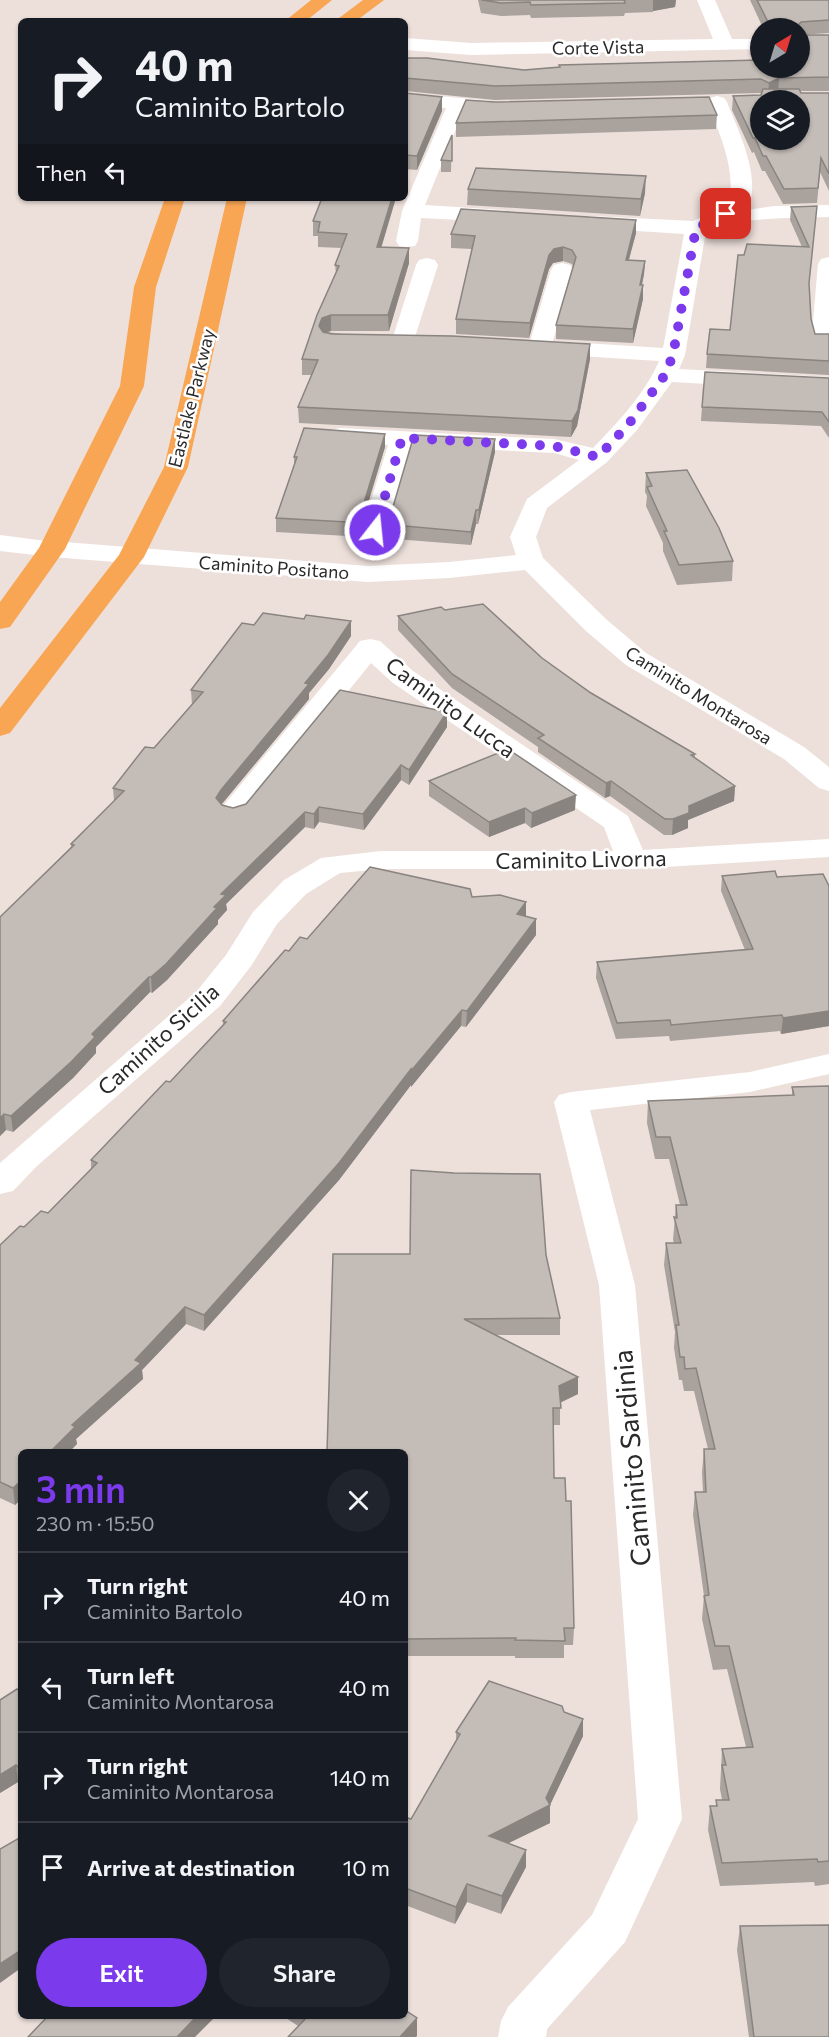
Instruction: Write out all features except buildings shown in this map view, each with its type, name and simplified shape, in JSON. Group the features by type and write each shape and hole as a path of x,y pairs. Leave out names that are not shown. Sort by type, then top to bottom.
{"main road":[{"path":"298,18 323,0"},
{"path":"348,18 375,0"},
{"path":"0,621 52,549 132,386 145,287 173,201"},
{"name":"Eastlake Parkway","path":"0,728 131,557 177,467 236,201"}],"street":[{"path":"706,0 725,45"},
{"path":"693,26 717,25"},
{"name":"Corte Vista","path":"468,41 585,29"},
{"name":"Corte Vista","path":"412,37 468,41 750,44"},
{"path":"408,99 495,108 530,107"},
{"path":"531,561 523,537 536,504 598,457 628,425 669,365 704,225 739,207 744,191 737,152 717,102"},
{"path":"407,241 412,211 457,104"},
{"path":"412,211 519,217"},
{"path":"566,220 704,225 774,212 829,211"},
{"path":"823,333 829,264"},
{"path":"403,340 427,265"},
{"path":"540,348 562,270"},
{"path":"379,340 426,342"},
{"path":"517,346 829,384"},
{"path":"322,434 554,446 598,457"},
{"path":"375,530 402,438"},
{"name":"Caminito Positano","path":"0,543 131,557 368,574 449,570 531,561"},
{"name":"Caminito Montarosa","path":"531,561 596,626 636,658 794,753 829,782"},
{"name":"Caminito Lucca","path":"234,812 370,647 403,677 617,822 632,860"},
{"name":"Caminito Livorna","path":"332,865 381,860 632,860 829,848"},
{"name":"Caminito Sicilia","path":"0,1183 25,1158 208,999 240,959 264,919 295,887 332,865"},
{"name":"Caminito Sardinia","path":"522,2037 525,2021 609,1928 660,1819 617,1285 571,1102 750,1082 829,1064"}],"route":[{"path":"375,530 402,438 554,446 598,457 628,425 665,375 673,355 696,228 726,214"}]}
